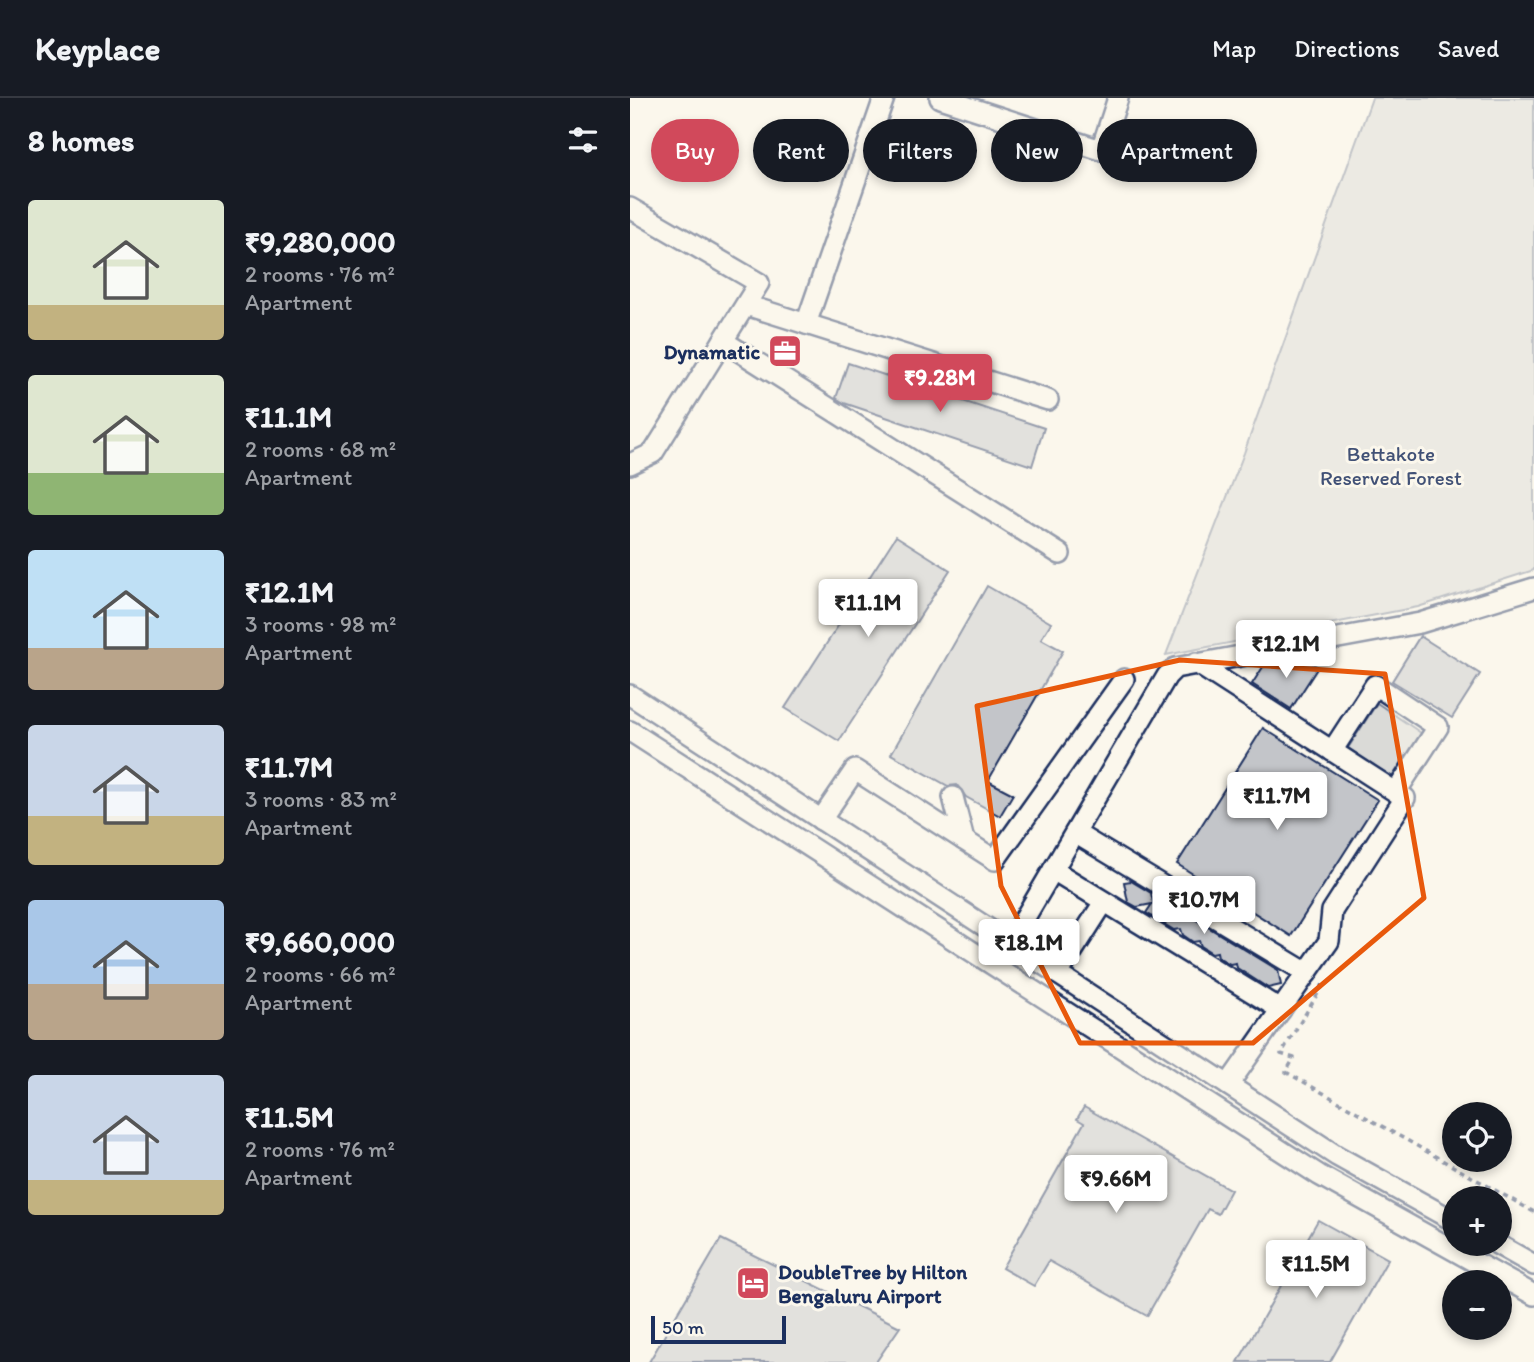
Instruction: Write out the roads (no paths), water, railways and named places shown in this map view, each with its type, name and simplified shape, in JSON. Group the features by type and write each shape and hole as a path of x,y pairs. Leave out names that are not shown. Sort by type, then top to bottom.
{"street":[{"path":"806,324 884,98"},
{"path":"940,98 1101,150 1118,98"},
{"path":"630,208 759,283 653,453 630,464"},
{"path":"746,305 1048,400"},
{"path":"723,341 1060,554"},
{"path":"1010,943 1167,676 1175,668 1420,623 1534,588"},
{"path":"1196,663 1405,798 1332,911 1329,941 1228,1085"},
{"path":"821,820 855,770 995,860 1124,679"},
{"path":"1332,751 1375,685 1438,727 1395,792"},
{"path":"630,695 1337,1156 1442,1214"},
{"path":"630,731 1319,1175 1534,1295"},
{"path":"953,797 964,840"},
{"path":"1075,833 1307,972"},
{"path":"1053,870 1280,1010"},
{"path":"1058,974 1104,902"},
{"path":"1512,1253 1534,1265"}],"place":[{"name":"Dynamatic","path":"785,351"},
{"name":"DoubleTree by Hilton Bengaluru Airport","path":"753,1283"}],"park label":[{"name":"Bettakote Reserved Forest","path":"1391,465"}]}
